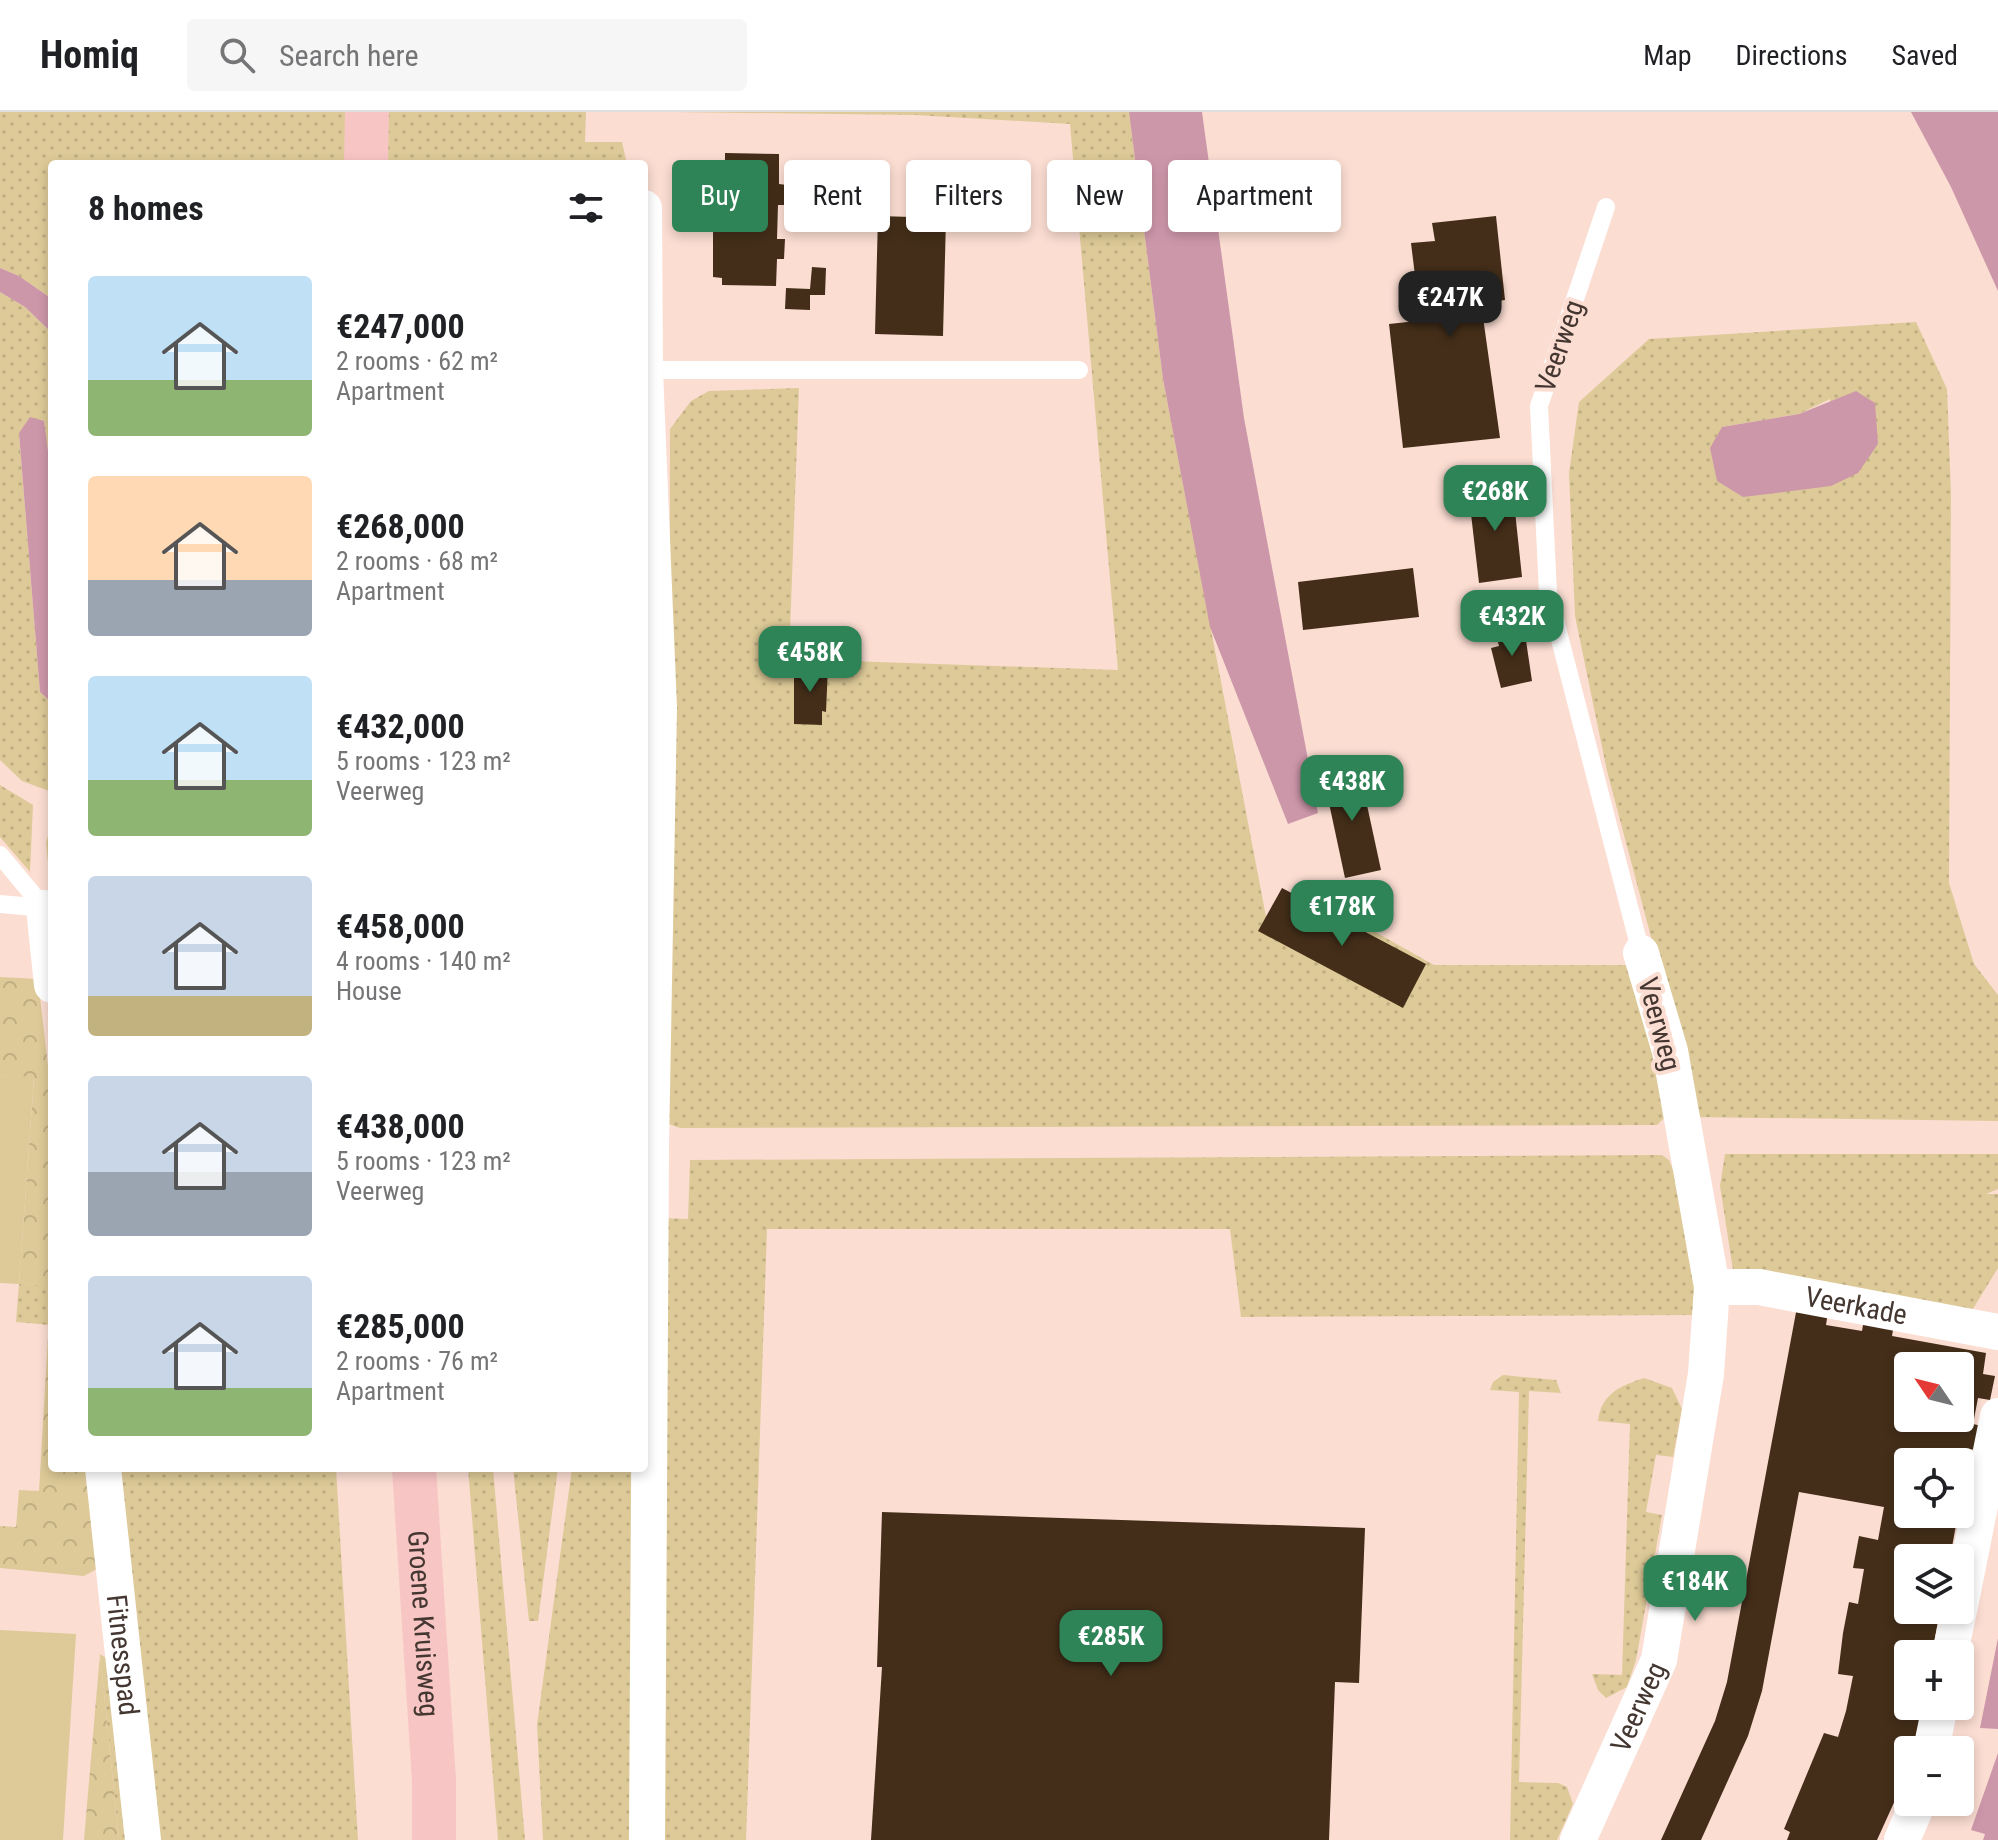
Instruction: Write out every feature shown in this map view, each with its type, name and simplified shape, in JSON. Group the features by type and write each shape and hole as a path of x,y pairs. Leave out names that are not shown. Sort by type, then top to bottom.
{"main road":[{"path":"366,160 367,112"},
{"name":"Groene Kruisweg","path":"414,1472 434,1781 434,1840"},
{"name":"Groene Kruisweg","path":"434,1781 445,1840"}],"street":[{"path":"647,1840 651,1147 659,708 648,442"},
{"path":"44,908 48,946"},
{"name":"Veerweg","path":"1578,1840 1659,1660 1706,1374 1712,1287 1670,1051 1641,953"},
{"name":"Veerkade","path":"1712,1287 1759,1287 1998,1332"},
{"path":"1973,1544 1998,1416"},
{"name":"Fitnesspad","path":"103,1472 143,1840"},
{"path":"1902,1840 1912,1816"}],"lane":[{"name":"Veerweg","path":"1606,207 1539,406 1548,593 1641,953"},
{"path":"648,370 1079,370"},
{"path":"0,855 44,908"},
{"path":"0,904 44,908"}],"green space":[{"path":"0,112 586,112 585,142 622,142 626,160 48,160 48,296 19,276 0,268"},
{"path":"673,112 1129,112 1135,160 1073,160 1070,124 915,115"},
{"path":"1079,232 1144,232 1163,379 1268,927 1296,917 1334,911 1369,922 1377,933 1434,965 1636,965 1667,1115 1657,1125 680,1128 669,1124 670,429 691,401 709,391 799,388 789,659 1118,670"},
{"path":"0,292 25,307 48,329 48,451 44,421 19,433 40,692 48,699 48,791 22,781 0,760"},
{"path":"1916,322 1947,389 1951,494 1949,883 1974,964 1998,995 1998,1121 1692,1117 1654,948 1607,771 1575,616 1569,473 1579,402 1649,339","holes":["1830,399 1831,486 1722,427 1799,414"]},
{"path":"0,785 33,805 30,872 0,837"},
{"path":"0,977 38,979 48,1067 48,1286 19,1284 34,1078 0,1075"},
{"path":"0,1075 34,1077 19,1284 0,1283"},
{"path":"1725,1154 1998,1154 1998,1189 1986,1194 1998,1194 1998,1268 1971,1312 1733,1270 1720,1186"},
{"path":"1662,1155 1669,1160 1689,1209 1699,1315 1241,1317 1230,1229 767,1229 746,1840 661,1840 662,1218 688,1219 690,1160"},
{"path":"19,1284 48,1285 48,1325 16,1322"},
{"path":"48,1337 48,1472 92,1472 97,1569 84,1576 0,1568 0,1526 16,1527 19,1490 39,1491"},
{"path":"1503,1375 1556,1380 1561,1393 1529,1391 1519,1782 1558,1783 1567,1787 1573,1804 1557,1840 1510,1840 1519,1392 1490,1390 1493,1382"},
{"path":"1644,1378 1672,1388 1682,1409 1673,1457 1656,1455 1646,1512 1662,1515 1636,1660 1627,1687 1606,1698 1598,1690 1592,1674 1622,1675 1630,1424 1598,1421 1603,1404 1613,1392"},
{"path":"114,1472 336,1472 358,1840 155,1840"},
{"path":"468,1472 493,1472 525,1840 498,1840"},
{"path":"513,1472 557,1472 538,1621 529,1621"},
{"path":"571,1472 633,1472 636,1840 543,1840 537,1725"},
{"path":"0,1630 76,1634 63,1840 0,1840"},
{"path":"100,1654 106,1658 128,1840 119,1840"},
{"path":"100,1654 119,1840 84,1840"}],"shaded area":[{"path":"1129,112 1202,112 1209,160 1168,160 1168,232 1218,232 1244,418 1318,813 1288,824 1210,627 1163,379 1144,232 1152,232 1152,160 1135,160"},
{"path":"1911,112 1998,112 1998,291 1951,187"},
{"path":"0,268 19,276 48,296 48,329 25,307 0,292"},
{"path":"1856,391 1875,403 1878,444 1858,473 1831,486 1743,497 1717,481 1710,448 1722,427 1799,414"},
{"path":"30,417 44,421 48,451 48,699 40,692 19,433"},
{"path":"1998,1638 1998,1729 1980,1728"},
{"path":"1998,1753 1998,1840 1983,1840 1985,1834 1971,1830"}],"building":[{"path":"725,153 779,154 779,184 784,185 784,205 778,205 777,239 785,239 784,259 777,259 776,286 722,285 722,278 713,277 713,232 768,232 768,160 725,160"},
{"path":"890,216 906,217 906,232 946,232 943,336 875,334 878,232 890,232"},
{"path":"1496,216 1505,300 1481,303 1500,438 1403,448 1389,324 1445,318 1440,290 1417,292 1411,243 1435,241 1432,223"},
{"path":"812,267 826,268 825,295 810,295 810,310 785,309 786,288 810,289"},
{"path":"1512,483 1522,577 1479,583 1468,488"},
{"path":"1413,568 1419,617 1303,630 1298,582"},
{"path":"1524,627 1532,681 1501,688 1491,648 1499,646 1496,634"},
{"path":"794,665 828,666 826,712 822,711 822,725 794,724"},
{"path":"1359,768 1381,870 1345,878 1323,775"},
{"path":"1282,888 1426,964 1403,1008 1258,931"},
{"path":"1797,1307 1828,1312 1826,1325 1862,1331 1864,1319 1894,1324 1892,1336 1986,1353 1983,1374 1995,1376 1990,1400 1978,1398 1974,1419 1974,1352 1894,1352 1894,1432 1974,1432 1974,1424 1986,1427 1981,1451 1974,1448 1894,1448 1894,1528 1955,1528 1953,1544 1894,1544 1894,1624 1937,1624 1935,1640 1894,1640 1894,1720 1921,1720 1916,1736 1894,1736 1894,1803 1877,1840 1787,1840 1790,1832 1784,1829 1824,1733 1838,1737 1853,1676 1838,1674 1849,1602 1858,1604 1864,1569 1853,1568 1859,1536 1878,1540 1884,1507 1799,1492 1762,1691 1748,1736 1701,1840 1661,1840 1715,1721 1727,1682"},
{"path":"882,1512 1365,1528 1359,1683 1335,1682 1329,1840 871,1840 882,1667 877,1667"}]}
